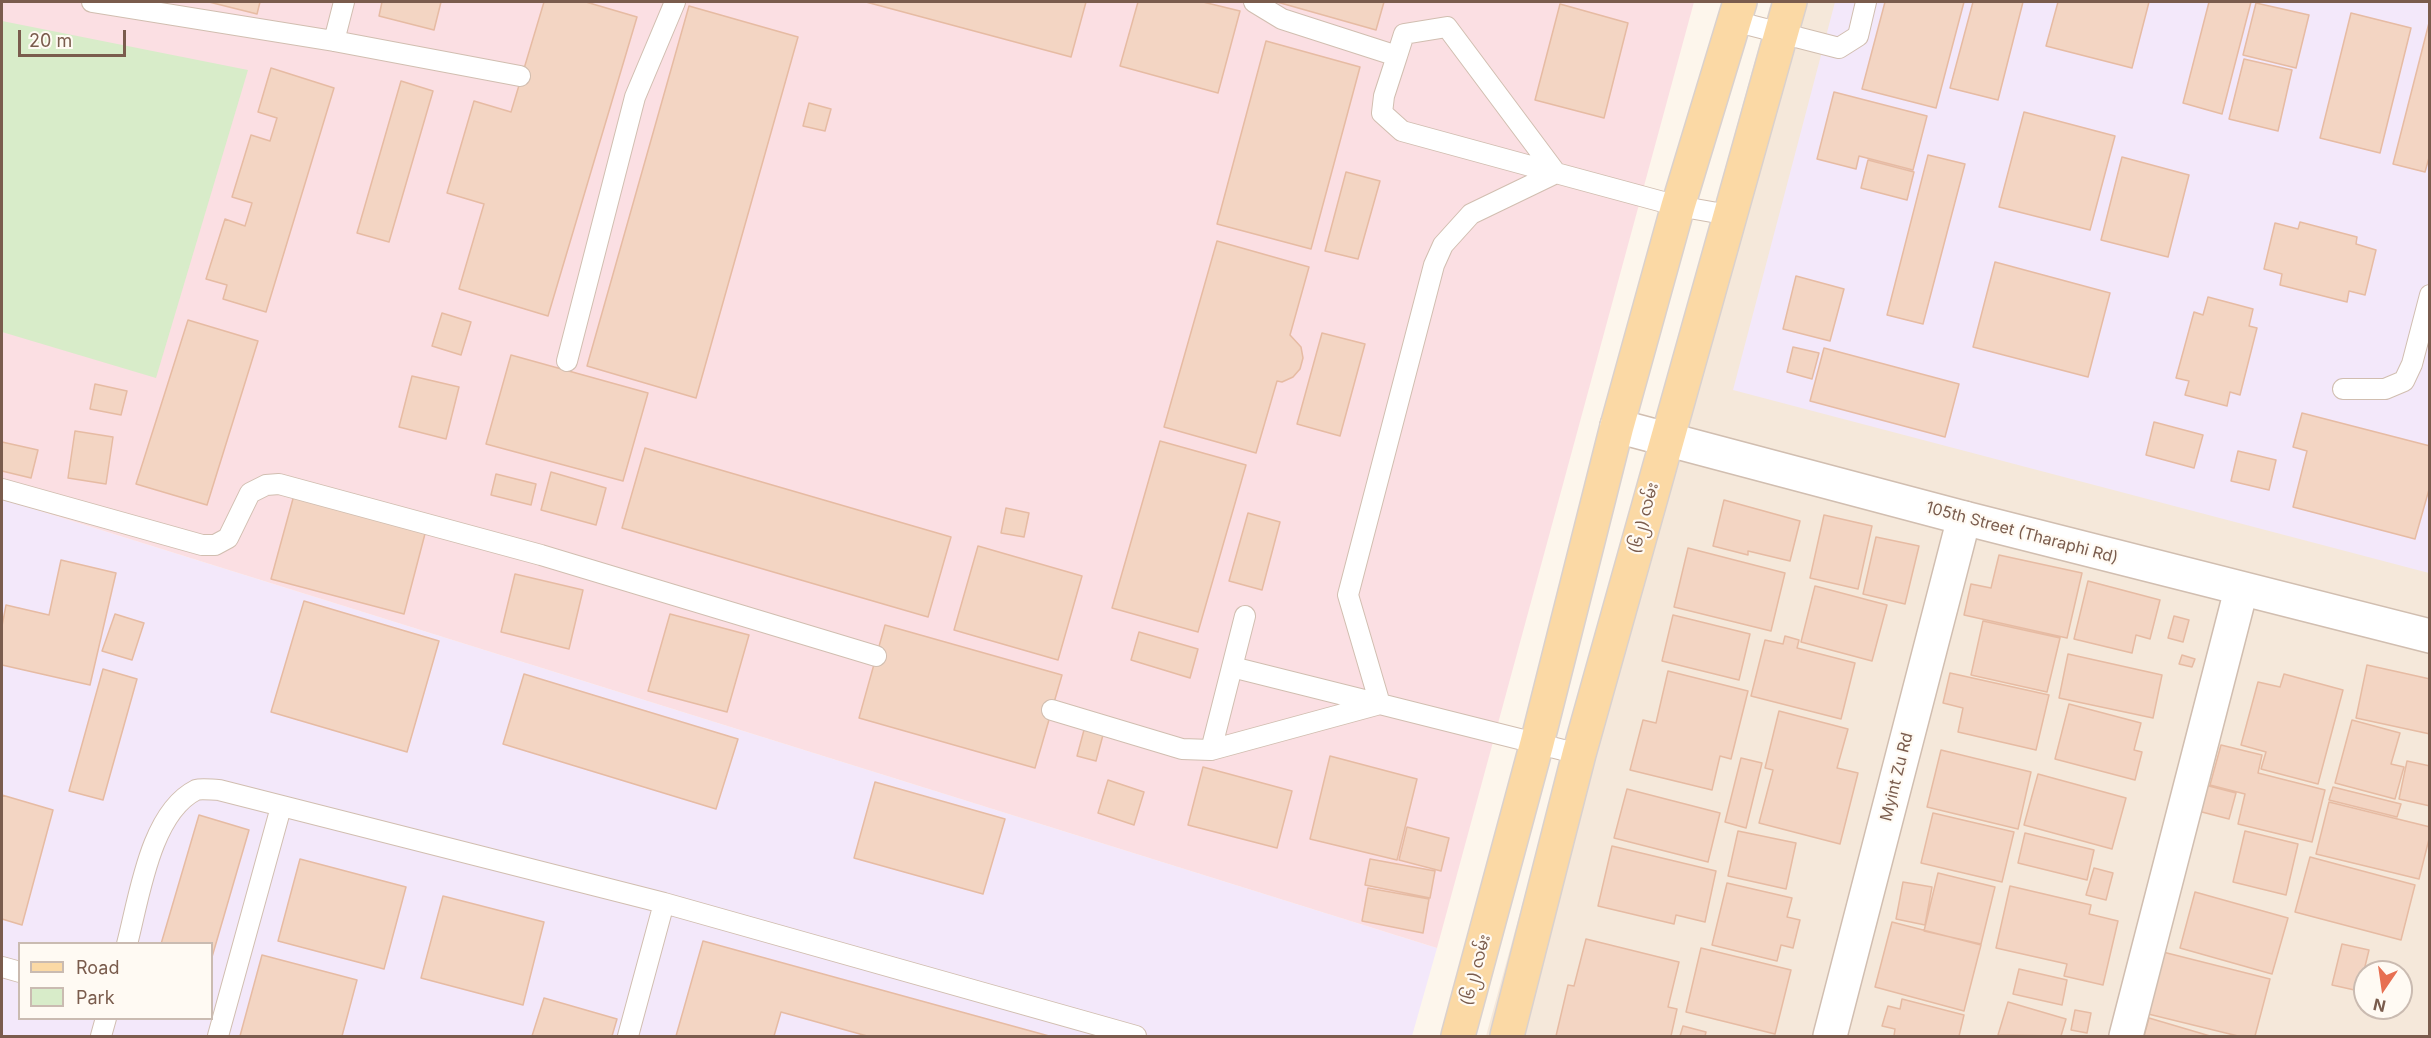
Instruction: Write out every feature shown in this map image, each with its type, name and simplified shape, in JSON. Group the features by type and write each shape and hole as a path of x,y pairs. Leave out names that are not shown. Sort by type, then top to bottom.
{"main road":[{"name":"(၆၂) လမ်း","path":"1458,1036 1537,743 1617,426 1678,206 1737,11"},
{"name":"(၆၂) လမ်း","path":"1507,1036 1579,754 1786,17"}],"street":[{"name":"105th Street (Tharaphi Rd)","path":"1617,426 2241,590 2430,636"},
{"name":"Myint Zu Rd","path":"1830,1036 1964,518"},
{"path":"2126,1036 2241,590"}],"lane":[{"path":"92,2 334,41 520,76"},
{"path":"334,41 344,2"},
{"path":"567,361 626,95 675,2"},
{"path":"1254,2 1282,19 1396,56"},
{"path":"1737,11 1786,17 1839,48 1858,36 1866,2"},
{"path":"1556,172 1447,27 1404,34 1384,96 1382,113 1402,131 1678,206 1729,215"},
{"path":"1380,704 1348,595 1434,265 1443,245 1471,214 1556,172"},
{"path":"2343,389 2385,389 2404,381 2412,364 2430,295"},
{"path":"2,489 146,531 201,545 215,545 228,538 250,493 266,485 279,484 541,555 876,656"},
{"path":"1211,750 1245,616"},
{"path":"1232,667 1579,754"},
{"path":"1052,710 1182,749 1211,750 1380,704"},
{"path":"128,942 154,843 176,804 198,789 219,790 664,903 1136,1036"},
{"path":"218,1036 281,807"},
{"path":"628,1036 664,903"},
{"path":"2,967 18,971"},
{"path":"101,1036 105,1020"}],"shaded area":[{"path":"2,2 1694,2 1437,948 2,499"},
{"path":"1771,2 2429,2 2429,1036 1486,1036"},
{"path":"1835,2 2429,2 2429,573 1733,390"},
{"path":"2,499 1437,948 1412,1036 2,1036"}],"green space":[{"path":"2,21 248,70 156,378 2,332"}],"building":[{"path":"209,2 260,2 257,14"},
{"path":"382,2 441,2 434,30 379,16"},
{"path":"544,2 586,2 637,17 548,316 459,289 484,204 447,193 474,101 511,112"},
{"path":"866,2 1086,2 1071,57"},
{"path":"1138,2 1203,2 1240,11 1218,93 1120,66"},
{"path":"1277,2 1384,2 1376,30"},
{"path":"1885,2 1964,2 1936,108 1862,89"},
{"path":"1973,2 2023,2 1998,100 1950,88"},
{"path":"2058,2 2149,2 2132,68 2046,46"},
{"path":"2209,2 2251,2 2222,114 2183,103"},
{"path":"2256,3 2309,15 2296,68 2243,55"},
{"path":"1560,4 1628,23 1604,118 1535,100"},
{"path":"689,6 798,37 696,398 587,366"},
{"path":"2351,13 2411,28 2380,153 2320,138"},
{"path":"2430,19 2430,154 2425,172 2393,164"},
{"path":"1266,41 1360,67 1311,249 1217,224"},
{"path":"2244,59 2292,70 2278,131 2229,119"},
{"path":"271,68 334,88 266,312 223,299 227,285 206,279 225,219 245,226 252,203 232,197 251,135 270,141 277,118 258,112"},
{"path":"401,81 433,91 389,242 357,233"},
{"path":"1834,92 1927,116 1913,170 1859,156 1856,169 1817,159"},
{"path":"809,103 831,109 825,131 803,126"},
{"path":"2024,112 2115,136 2090,230 1999,207"},
{"path":"1928,155 1965,164 1923,324 1887,315"},
{"path":"2122,157 2189,175 2168,257 2101,240"},
{"path":"1868,160 1914,172 1907,200 1861,188"},
{"path":"1346,172 1380,181 1358,259 1325,251"},
{"path":"2300,222 2357,237 2356,244 2376,250 2365,295 2349,291 2347,302 2280,285 2282,274 2264,269 2275,223 2298,229"},
{"path":"1217,241 1309,267 1290,335 1301,347 1303,358 1300,369 1293,377 1282,382 1277,381 1256,453 1164,427"},
{"path":"1995,262 2110,293 2088,377 1973,347"},
{"path":"1796,276 1844,289 1830,341 1783,329"},
{"path":"2208,297 2253,309 2249,326 2257,328 2240,395 2230,392 2227,406 2185,395 2189,381 2176,378 2194,312 2203,315"},
{"path":"442,313 471,322 461,355 432,346"},
{"path":"188,320 258,341 207,505 136,484"},
{"path":"1322,333 1365,344 1340,436 1297,424"},
{"path":"1793,347 1819,353 1812,379 1787,372"},
{"path":"1824,348 1959,384 1945,437 1810,401"},
{"path":"511,355 648,393 623,481 486,444"},
{"path":"412,376 459,387 446,439 399,427"},
{"path":"95,384 127,391 121,415 90,409"},
{"path":"2302,413 2430,446 2430,486 2415,539 2293,507 2307,451 2293,447"},
{"path":"2154,422 2203,435 2194,468 2146,455"},
{"path":"75,431 113,437 106,484 68,478"},
{"path":"1160,441 1246,465 1198,632 1112,608"},
{"path":"2,442 38,450 31,478 2,471"},
{"path":"645,448 951,537 928,617 622,528"},
{"path":"2238,451 2276,460 2269,490 2231,481"},
{"path":"551,472 606,488 596,525 541,510"},
{"path":"496,474 536,484 531,505 491,495"},
{"path":"294,495 426,530 404,614 271,579"},
{"path":"1724,500 1800,521 1790,561 1748,551 1748,555 1713,546"},
{"path":"1006,508 1029,513 1024,537 1001,533"},
{"path":"1248,513 1280,522 1262,590 1229,581"},
{"path":"1824,515 1872,526 1858,589 1810,578"},
{"path":"1876,537 1919,546 1905,604 1863,594"},
{"path":"978,546 1082,576 1058,660 954,630"},
{"path":"1688,548 1785,573 1771,631 1674,607"},
{"path":"1999,555 2082,573 2067,638 1964,615 1971,584 1991,588"},
{"path":"61,560 116,573 90,685 2,665 2,626 6,605 49,615"},
{"path":"515,574 583,590 569,649 501,632"},
{"path":"2088,581 2160,600 2150,639 2136,635 2132,653 2074,639"},
{"path":"1815,586 1887,605 1872,661 1801,642"},
{"path":"304,601 439,641 407,752 271,712"},
{"path":"115,614 144,623 132,660 102,651"},
{"path":"670,614 749,635 727,712 648,691"},
{"path":"1673,615 1750,634 1739,680 1662,661"},
{"path":"2174,616 2189,620 2183,642 2168,638"},
{"path":"1983,621 2060,638 2047,692 1971,675"},
{"path":"885,625 1062,675 1035,768 859,718"},
{"path":"1139,632 1198,649 1190,678 1131,660"},
{"path":"1785,636 1799,640 1797,648 1855,663 1841,719 1751,696 1765,640 1783,644"},
{"path":"2068,654 2162,675 2153,718 2059,698"},
{"path":"2182,655 2195,659 2192,667 2179,664"},
{"path":"2367,665 2430,679 2430,734 2356,718"},
{"path":"103,669 137,679 103,800 69,791"},
{"path":"1668,671 1748,691 1731,759 1720,756 1712,790 1630,770 1643,720 1656,723"},
{"path":"1950,673 2049,695 2036,750 1958,732 1963,708 1943,703"},
{"path":"524,674 738,739 716,809 503,744"},
{"path":"2284,674 2343,690 2318,784 2261,769 2266,752 2241,745 2258,682 2280,687"},
{"path":"2069,704 2141,723 2134,750 2142,752 2135,780 2055,759"},
{"path":"1779,711 1848,729 1837,768 1858,773 1840,844 1759,823 1773,770 1765,768"},
{"path":"2352,720 2400,733 2391,764 2404,767 2395,799 2335,783"},
{"path":"1084,730 1103,735 1096,761 1077,756"},
{"path":"2221,745 2262,755 2258,773 2325,790 2312,842 2238,824 2245,794 2210,785"},
{"path":"1941,750 2031,772 2018,829 1927,807"},
{"path":"1330,756 1417,779 1397,860 1310,839"},
{"path":"1741,758 1762,763 1746,828 1725,822"},
{"path":"2407,761 2430,766 2430,806 2399,799"},
{"path":"1203,767 1292,791 1277,848 1188,825"},
{"path":"2038,774 2126,798 2112,849 2024,825"},
{"path":"1108,780 1144,792 1134,825 1098,813"},
{"path":"875,782 1005,819 983,894 854,858"},
{"path":"2205,785 2236,793 2229,819 2198,811"},
{"path":"2333,787 2401,804 2397,817 2329,800"},
{"path":"1627,789 1720,813 1708,862 1614,838"},
{"path":"2,795 53,810 22,925 2,919"},
{"path":"2329,802 2430,827 2419,879 2316,854"},
{"path":"1933,813 2014,832 2002,882 1921,863"},
{"path":"199,815 249,830 213,954 213,942 162,942"},
{"path":"1407,827 1449,838 1441,871 1399,860"},
{"path":"1738,831 1796,843 1786,889 1728,876"},
{"path":"2245,831 2298,844 2286,895 2233,882"},
{"path":"2025,833 2094,850 2087,880 2018,863"},
{"path":"1612,846 1716,871 1705,922 1676,915 1674,924 1598,906"},
{"path":"2310,857 2415,885 2401,940 2295,912"},
{"path":"300,859 406,887 384,969 278,941"},
{"path":"1370,859 1435,871 1430,898 1365,885"},
{"path":"2094,868 2113,873 2106,900 2086,895"},
{"path":"1938,873 1995,887 1981,944 1924,931"},
{"path":"1903,882 1932,887 1925,925 1896,919"},
{"path":"1727,883 1792,898 1787,917 1800,920 1793,948 1781,945 1777,961 1712,945"},
{"path":"2010,886 2091,905 2089,914 2118,921 2103,985 2064,976 2067,964 1996,948"},
{"path":"1368,888 1429,899 1423,933 1362,921"},
{"path":"2195,892 2288,918 2272,974 2180,948"},
{"path":"443,896 544,922 523,1005 421,978"},
{"path":"1892,922 1981,945 1964,1011 1875,987"},
{"path":"1586,939 1679,962 1668,1007 1677,1009 1671,1036 1556,1036 1568,985 1574,986"},
{"path":"703,941 1049,1036 867,1036 781,1012 774,1036 676,1036"},
{"path":"2342,944 2369,950 2367,960 2353,960 2353,990 2332,985"},
{"path":"1701,948 1791,970 1775,1034 1686,1012"},
{"path":"2155,950 2270,979 2255,1036 2238,1036 2140,1012"},
{"path":"262,955 357,980 342,1036 240,1036"},
{"path":"2019,969 2067,980 2062,1005 2013,994"},
{"path":"544,998 617,1019 612,1036 532,1036"},
{"path":"1902,999 1964,1015 1959,1036 1894,1036 1895,1029 1882,1026 1888,1006 1900,1009"},
{"path":"2008,1002 2066,1019 2061,1036 1998,1035"},
{"path":"2075,1010 2091,1013 2087,1033 2071,1030"},
{"path":"2149,1018 2210,1036 2144,1036"},
{"path":"1683,1026 1706,1032 1705,1036 1680,1036"}]}
